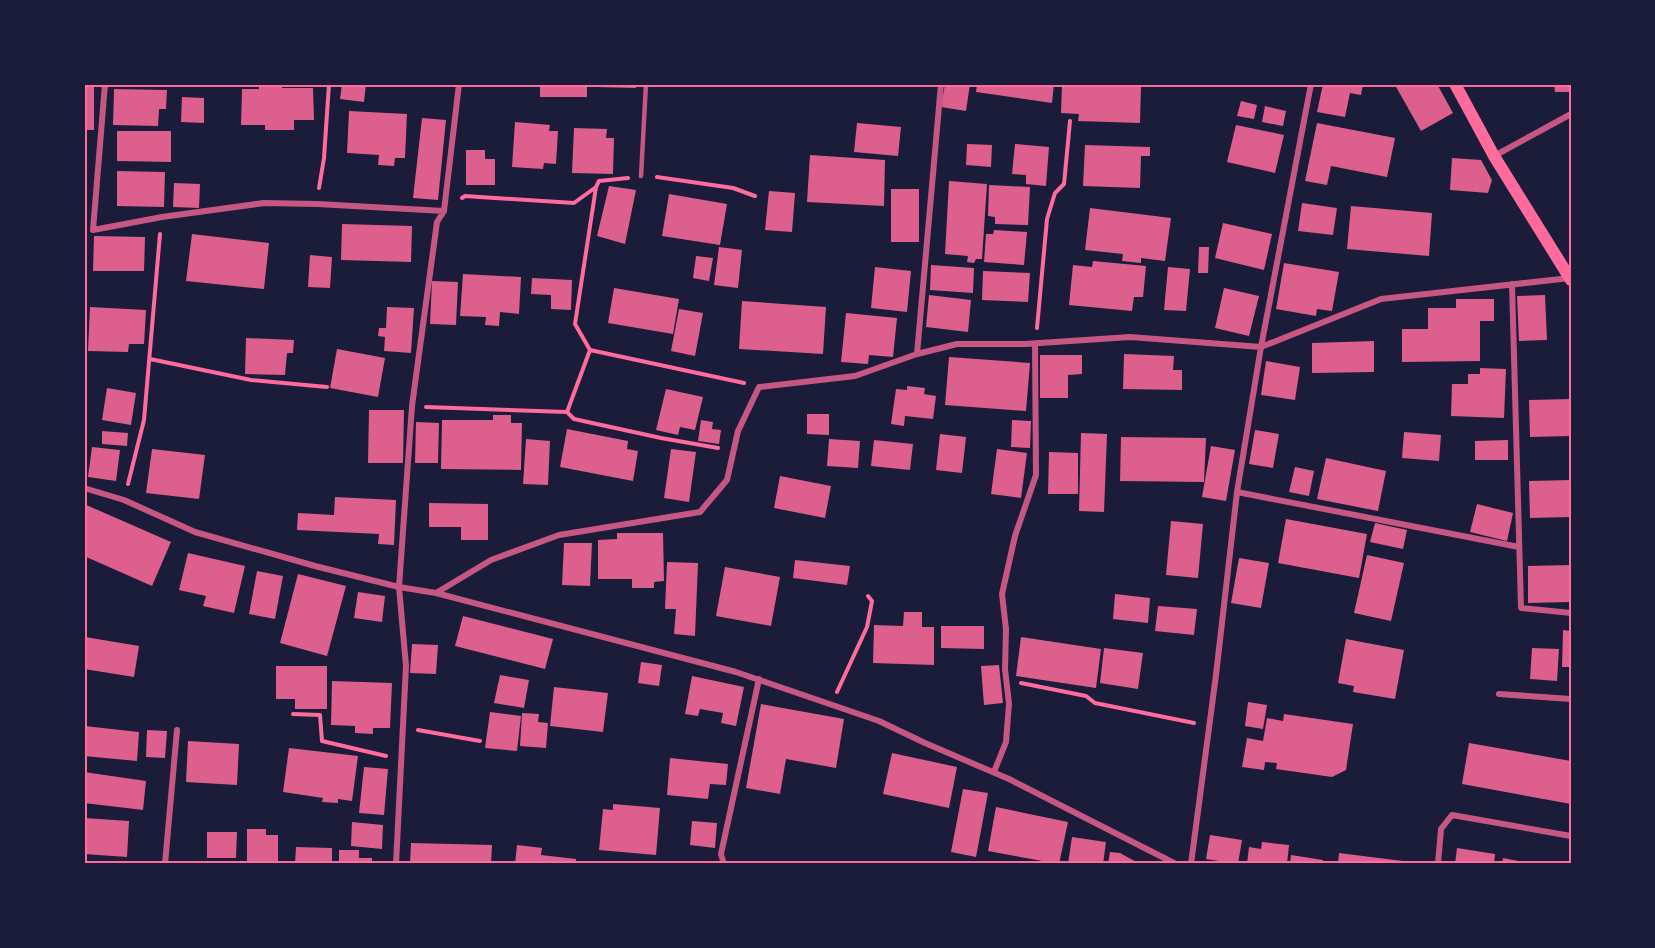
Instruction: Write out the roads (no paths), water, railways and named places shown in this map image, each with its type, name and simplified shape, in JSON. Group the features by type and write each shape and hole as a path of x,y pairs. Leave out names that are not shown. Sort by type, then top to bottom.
{"main road":[{"path":"1455,84 1494,156 1570,278"}],"street":[{"path":"93,230 105,84"},
{"path":"396,864 406,666 399,587 412,406 437,222 444,211 459,84"},
{"path":"916,354 941,84"},
{"path":"1191,864 1237,492 1261,347 1311,84"},
{"path":"1494,156 1571,114"},
{"path":"84,231 162,217 264,203 444,211"},
{"path":"436,592 490,560 559,535 700,512 727,480 738,431 759,387 855,376 916,354 957,344 1035,344 1130,337 1261,347 1381,299 1570,278"},
{"path":"1512,284 1521,608 1571,613"},
{"path":"994,772 1006,742 1009,704 1002,594 1015,536 1036,475 1035,344"},
{"path":"84,488 124,500 195,532 315,567 399,587 436,592 759,679 832,704 879,721 994,772 1176,864"},
{"path":"1237,492 1519,547"},
{"path":"724,864 721,854 759,679"},
{"path":"1499,694 1571,699"},
{"path":"165,864 177,730"},
{"path":"1438,864 1441,828 1452,815 1571,836"}],"lane":[{"path":"641,176 646,84"}]}
